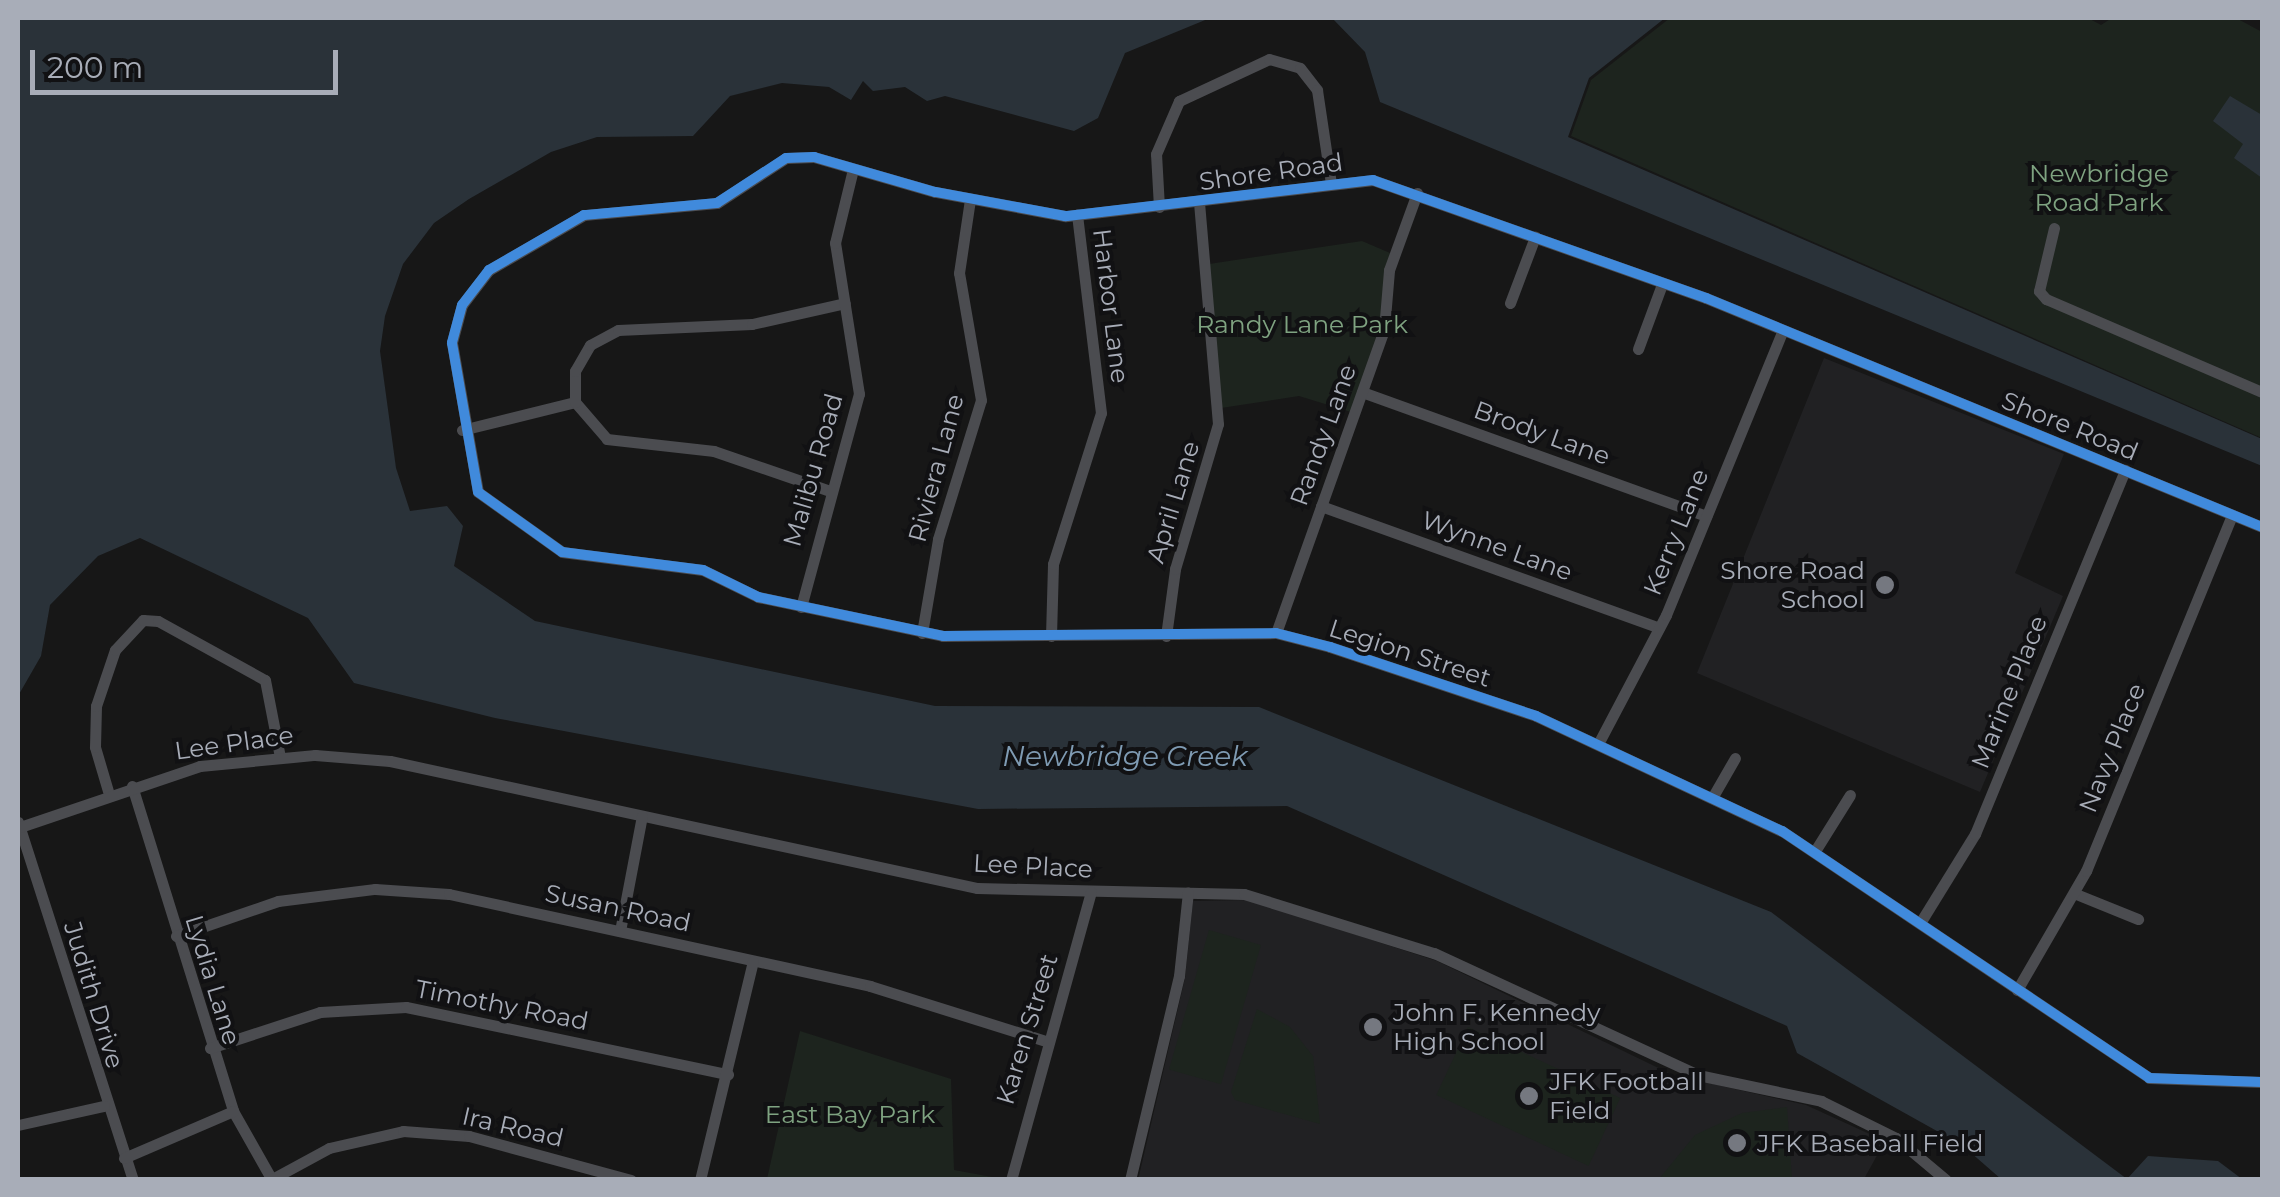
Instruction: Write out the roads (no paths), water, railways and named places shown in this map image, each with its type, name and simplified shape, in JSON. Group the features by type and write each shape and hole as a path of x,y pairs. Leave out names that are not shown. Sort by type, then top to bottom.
{"street":[{"path":"1158,207 1156,154 1179,101 1269,59 1300,68 1317,90 1332,184"},
{"name":"Shore Road","path":"462,430 455,325 473,288 504,260 595,211 717,204 786,158 853,169 970,198 1077,214 1373,180 1418,193 1783,330 2262,527"},
{"name":"Malibu Road","path":"801,607 859,394 836,243 853,169"},
{"name":"Randy Lane","path":"1276,633 1384,330 1392,257 1418,193"},
{"name":"Riviera Lane","path":"922,632 938,540 981,400 959,272 970,198"},
{"name":"April Lane","path":"1166,636 1175,569 1218,424 1198,202"},
{"name":"Harbor Lane","path":"1051,636 1052,564 1101,413 1077,214"},
{"path":"2054,228 2040,291 2046,299 2262,392"},
{"path":"1510,303 1535,238"},
{"path":"1638,348 1662,284"},
{"path":"830,491 714,451 607,440 575,402 583,354 618,330 752,324 845,303"},
{"name":"Kerry Lane","path":"1598,744 1659,628 1783,330"},
{"name":"Brody Lane","path":"1362,392 1706,516"},
{"path":"462,430 575,402"},
{"name":"Legion Street","path":"462,430 478,492 554,548 703,570 801,607 922,632 1051,636 1276,633 1536,716 1815,851 2150,1078 2262,1082"},
{"name":"Marine Place","path":"1920,923 1975,834 2125,470"},
{"name":"Wynne Lane","path":"1321,506 1659,628"},
{"name":"Navy Place","path":"2017,990 2076,894 2232,514"},
{"path":"108,792 95,747 96,706 114,650 143,620 158,620 266,680 280,757"},
{"name":"Lee Place","path":"19,824 108,792 280,757 390,761 977,888 1262,897 1434,953 1660,1061 1821,1101 1864,1120 1946,1180"},
{"path":"1712,798 1735,758"},
{"name":"Lydia Lane","path":"132,786 232,1112 272,1179"},
{"path":"1815,851 1850,796"},
{"path":"620,931 642,816"},
{"name":"Judith Drive","path":"19,824 104,1106 133,1180"},
{"name":"Susan Road","path":"176,936 278,901 375,889 449,894 870,986 1046,1041"},
{"name":"Karen Street","path":"1010,1180 1091,892"},
{"path":"1130,1180 1179,976 1188,892"},
{"path":"2076,894 2138,919"},
{"path":"700,1180 753,961"},
{"name":"Timothy Road","path":"210,1048 320,1012 406,1007 728,1074"},
{"path":"18,1125 104,1106"},
{"path":"124,1158 232,1112"},
{"name":"Ira Road","path":"272,1179 328,1148 403,1131 469,1136 581,1173 632,1180"}],"water":[{"name":"Newbridge Creek","path":"18,18 1210,18 1125,53 1098,118 1074,131 945,96 927,101 905,87 873,91 863,81 851,100 829,87 782,83 730,96 693,136 597,137 551,152 469,199 434,223 403,264 385,316 380,351 396,468 410,511 447,506 463,526 454,566 535,621 935,706 1259,707 1771,912 2127,1179 2001,1179 1962,1145 1797,1053 1787,1026 1287,806 978,809 495,718 354,683 308,618 140,538 98,556 50,605 41,656 18,696"},
{"path":"1332,18 1665,18 1589,78 1568,137 2262,439 2262,466 1380,102 1365,52"},
{"path":"2230,96 2262,115 2262,178 2234,158 2243,144 2213,121"},
{"path":"2148,1156 2218,1161 2242,1179 2127,1179"}],"place":[{"name":"Shore Road School","path":"1885,585"},
{"name":"John F. Kennedy High School","path":"1373,1027"},
{"name":"JFK Football Field","path":"1529,1096"},
{"name":"JFK Baseball Field","path":"1737,1143"}],"park label":[{"name":"Newbridge Road Park","path":"2099,188"},
{"name":"Randy Lane Park","path":"1302,324"},
{"name":"East Bay Park","path":"850,1114"}]}
